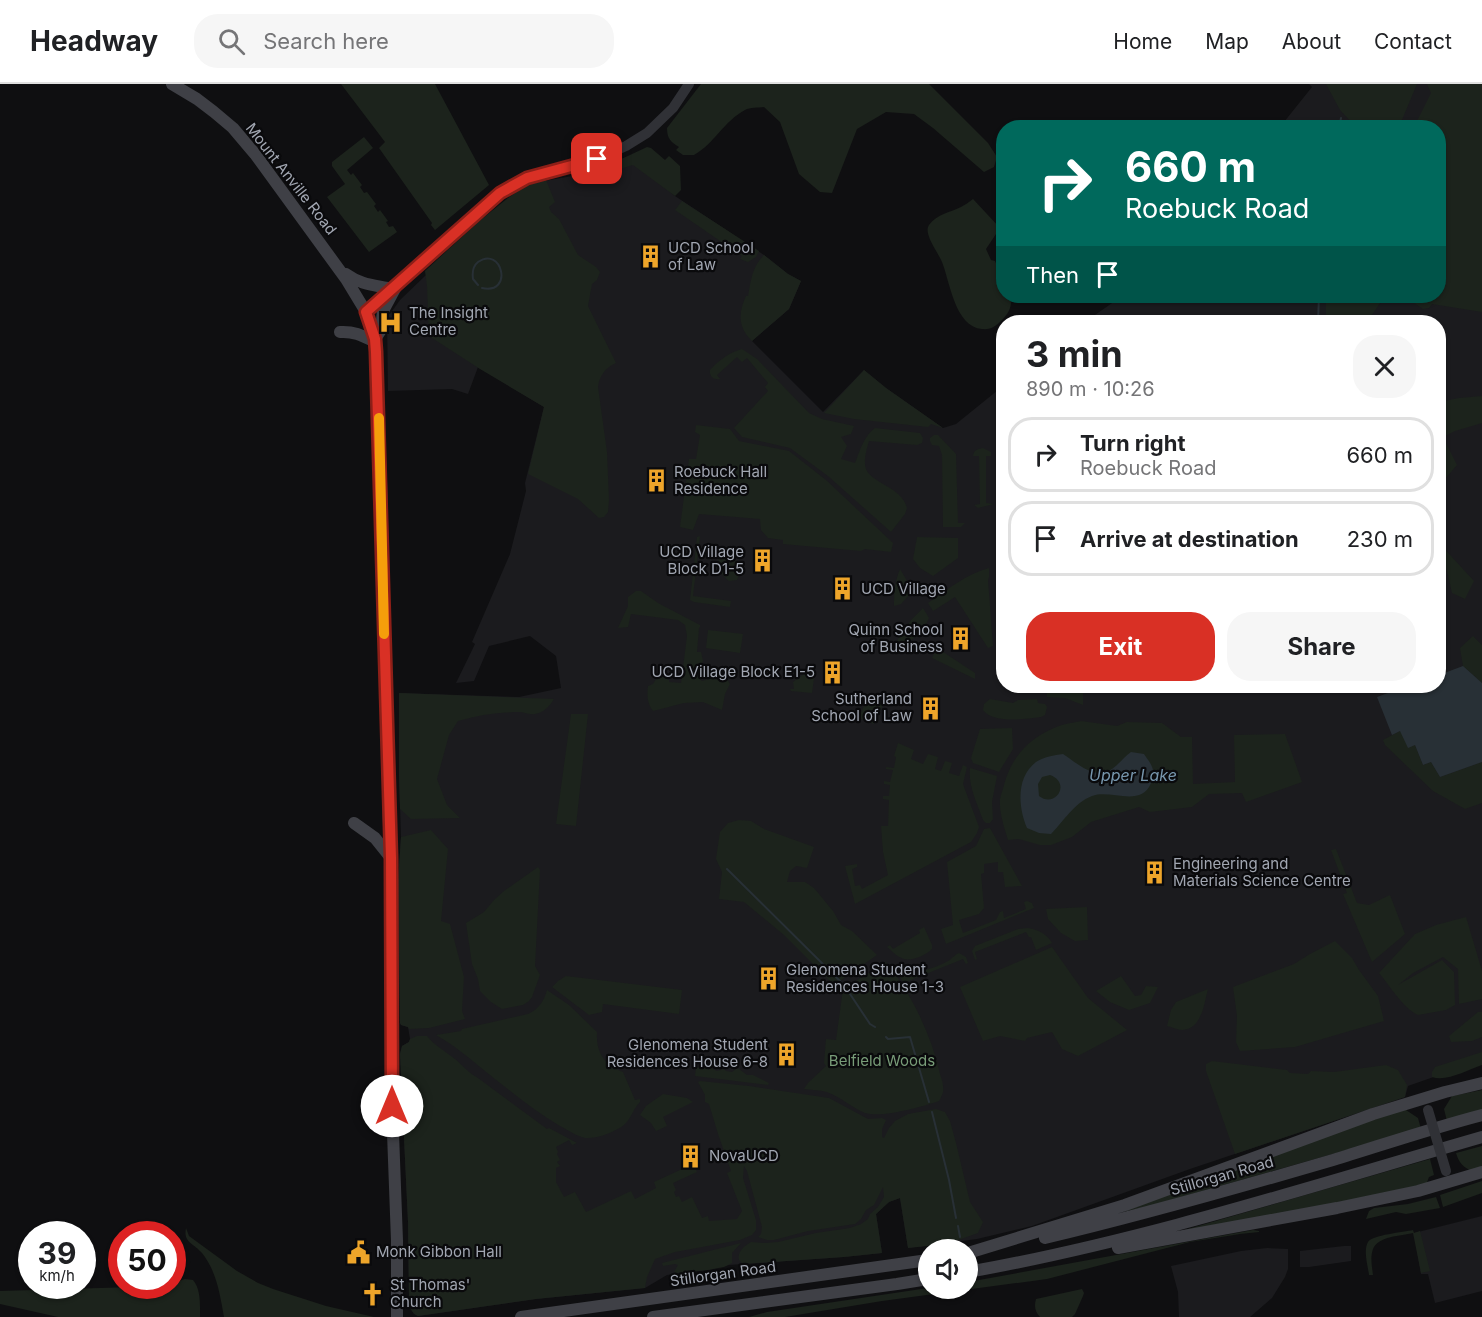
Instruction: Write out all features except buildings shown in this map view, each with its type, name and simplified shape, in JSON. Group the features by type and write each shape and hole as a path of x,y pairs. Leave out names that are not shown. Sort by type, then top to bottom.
{"main road":[{"name":"Mount Anville Road","path":"171,84 204,104 233,129 266,168 357,296 366,312 375,341"},
{"path":"340,270 359,282 395,287 384,311 381,330 375,341 391,858 392,1106 397,1241 397,1317"},
{"path":"340,332 358,333 375,341"},
{"path":"354,823 375,838 391,858"},
{"path":"978,1251 1125,1205 1373,1114 1482,1083"},
{"name":"Stillorgan Road","path":"978,1252 1128,1218 1482,1115"},
{"path":"993,1268 1146,1233 1482,1137"},
{"path":"978,1270 1057,1259 1243,1226 1419,1191 1447,1177 1482,1172"},
{"name":"Stillorgan Road","path":"521,1317 918,1261"},
{"path":"653,1317 918,1281"}],"street":[{"path":"366,312 500,193 527,178 597,159 626,146 647,133 672,108 689,84"},
{"path":"1425,1098 1447,1177"}],"shaded area":[{"path":"1309,84 1482,84 1482,1060 1408,1086 1405,1097 1190,1169 1032,1226 977,1239 918,1239 918,1247 908,1248 900,1198 889,1202 876,1214 882,1253 729,1265 667,1275 645,1288 536,1299 418,1316 414,1314 409,1300 408,1222 400,1054 402,1046 410,1039 408,1027 400,1023 399,693 519,697 561,688 556,656 530,636 489,646 474,681 456,683 475,644 472,642 510,554 544,407 478,367 468,394 452,389 388,391 387,314 390,314 400,300 425,276 470,248 533,183 611,169 613,163 628,156 675,196 801,281 789,309 752,341 823,412 864,370 943,428 956,424 996,392 996,693 1446,693 1446,315 1095,315 1112,303 1446,303 1446,120 1286,120 1312,87"},
{"path":"1482,1216 1482,1291 1435,1303 1428,1274 1421,1274 1414,1233"},
{"path":"1351,1246 1351,1261 1300,1267 1300,1251"},
{"path":"1267,1248 1288,1249 1288,1269 1272,1298 1250,1317 1179,1317 1178,1292 1171,1266 1241,1251"}],"green space":[{"path":"341,84 435,84 489,185 435,230 379,148 385,142"},
{"path":"701,84 929,84 988,143 996,155 996,160 994,167 984,172 914,114 886,112 857,129 832,193 820,192 799,174 780,122 764,107 747,109 738,115 694,155 683,155 676,150 679,147 670,140 667,128"},
{"path":"1326,84 1417,84 1402,120 1349,120 1340,110"},
{"path":"1427,84 1482,84 1482,312 1432,304 1429,308 1423,309 1414,303 1446,303 1446,120 1418,120 1431,93"},
{"path":"364,137 373,148 347,170 351,175 353,173 362,185 360,187 364,193 367,192 376,204 374,206 388,221 386,222 389,227 393,226 397,232 369,252 327,197 345,184 332,166 332,162"},
{"path":"647,147 665,160 669,156 680,166 681,190 675,196 633,165 611,169 613,163"},
{"path":"546,180 555,202 549,207 551,212 559,219 578,255 600,272 597,280 592,284 588,306 616,363 604,372 598,387 607,452 609,500 608,512 604,517 599,518 578,499 528,474 544,407 429,336 425,271 508,198 525,186"},
{"path":"973,199 996,224 996,234 986,249 991,260 996,263 996,303 1011,303 1011,306 1007,315 996,315 996,325 988,329 973,326 960,312 942,262 928,233 929,225 936,218"},
{"path":"682,201 759,251 756,257 748,262 740,259 742,256 675,210"},
{"path":"764,255 801,281 789,309 752,341 744,331 741,314 754,269"},
{"path":"1326,303 1380,303 1372,315 1326,315"},
{"path":"742,349 757,359 809,413 822,419 854,426 851,434 841,437 847,446 841,459 855,463 865,439 875,428 920,433 923,438 922,443 917,445 869,441 865,458 866,469 874,478 899,495 907,508 891,532 828,476 790,448 742,437 734,428 768,391 765,387 768,383 747,358 742,362 737,357 717,375 720,379 711,376 710,370 717,363"},
{"path":"864,370 943,428 931,424 928,427 854,419 824,413"},
{"path":"1482,396 1482,423 1446,436 1446,401"},
{"path":"696,425 730,429 739,441 789,451 826,480 893,543 891,552 783,544 783,540 768,538 761,530 760,519 699,514 693,530 680,527 689,459 696,459 700,435 695,432"},
{"path":"934,435 938,435 956,454 958,523 965,523 961,527 943,527 942,455 939,446 932,445 930,441"},
{"path":"1446,443 1457,465 1446,478"},
{"path":"983,448 991,452 991,456 986,456 986,503 994,504 978,508 974,505 980,504 979,456 973,456 976,450"},
{"path":"700,536 693,596 731,601 730,607 690,600 697,537"},
{"path":"917,537 958,538 958,558 933,576 920,568 913,559"},
{"path":"1446,551 1474,581 1465,599 1452,593 1446,568"},
{"path":"727,554 734,558 738,565 737,580 729,581 720,571 719,557"},
{"path":"989,568 993,646 988,648 955,597 933,611 928,603 965,578"},
{"path":"900,569 913,591 901,604 894,606 895,587"},
{"path":"636,591 641,591 658,603 700,625 697,652 701,652 703,661 695,674 702,681 714,678 723,672 730,684 725,694 722,710 703,702 684,703 653,711 649,702 648,686 653,684 658,676 669,677 669,682 681,683 687,636 685,625 678,620 631,614 628,627 618,628 628,606 628,597"},
{"path":"923,608 929,618 921,634 911,640 906,647 896,642 911,620"},
{"path":"708,630 743,634 740,653 706,648"},
{"path":"1473,636 1482,645 1482,683 1463,666 1460,648"},
{"path":"937,648 975,673 975,679 932,658"},
{"path":"812,668 815,671 812,693 791,691 790,689 794,689 793,682"},
{"path":"399,693 554,699 546,709 538,713 497,713 458,721 449,735 437,779 447,805 460,818 411,819 400,809"},
{"path":"1047,693 1083,693 1083,705 1065,698 1047,697"},
{"path":"868,695 884,703 874,724 859,718"},
{"path":"990,699 1013,703 1018,700 1037,699 1038,703 1045,704 1047,707 1045,715 1041,717 1002,719 983,710 984,704"},
{"path":"571,714 588,714 576,826 556,824"},
{"path":"1081,721 1117,726 1127,722 1162,723 1181,737 1192,737 1193,784 1235,782 1234,735 1285,734 1302,782 1246,802 1242,793 1209,794 1192,807 1150,812 1139,807 1091,822 1072,837 1051,845 1040,845 1019,839 1008,840 1001,814 1000,799 1011,766 1022,750 1045,732"},
{"path":"1012,728 1013,749 999,772 973,763 971,758 980,729"},
{"path":"1400,731 1415,745 1423,765 1431,762 1440,777 1482,762 1482,803 1465,809 1433,791 1385,745 1383,740"},
{"path":"898,743 914,750 911,759 923,764 928,754 938,757 935,769 941,771 945,761 952,763 949,773 959,776 963,765 967,767 963,784 979,827 971,842 855,904 845,866 857,864 857,867 852,869 855,886 860,885 862,889 888,875 881,826 888,826 889,800 883,799 883,796 889,796 890,785 884,784 884,781 890,782 893,770 886,769 886,767 894,768 896,757 894,756"},
{"path":"970,768 997,776 992,802 993,819 990,823 983,820 976,801 970,781"},
{"path":"739,820 751,821 764,829 814,847 807,868 796,866 790,871 787,882 805,882 814,888 841,925 852,931 877,955 834,985 784,935 744,902 719,899 722,872 716,859 720,832 728,823"},
{"path":"990,828 1022,886 1005,887 1003,872 998,872 998,862 984,864 984,873 981,874 984,908 979,914 959,920 963,933 996,920 1000,912 1003,911 1004,918 1026,909 1024,902 1032,903 1034,908 946,944 941,929 953,925 947,862 976,846 984,829"},
{"path":"431,830 448,849 441,921 450,924 464,977 462,1011 465,1019 429,1028 409,1029 400,1023 398,882 401,837"},
{"path":"1336,849 1357,903 1369,905 1390,895 1405,934 1372,962 1343,894 1347,893 1331,850"},
{"path":"538,867 540,870 535,966 540,975 529,1001 523,1005 502,1009 480,991 472,964 466,923 484,912 504,891"},
{"path":"1087,907 1088,940 1075,941 1061,933 1048,919 1046,909"},
{"path":"1466,917 1482,971 1482,999 1459,1004 1458,969 1443,957 1413,973 1398,985 1442,960 1454,972 1455,1005 1446,1010 1418,1015 1412,1012 1379,973 1415,934 1436,925"},
{"path":"924,927 932,949 923,955 904,959 887,947 890,945 893,949 920,933 919,930"},
{"path":"1028,928 1042,932 1052,943 1036,950 1031,937 1026,932 975,952 977,959 975,960 972,951 975,946 1018,929"},
{"path":"1335,941 1352,958 1378,996 1384,1021 1295,1047 1240,1051 1236,1042 1237,1016 1233,987 1294,964"},
{"path":"1052,947 1088,998 1127,1030 1078,1056 1062,1049 1052,1032 1027,1038 1025,1041 1000,1036 983,1041 960,987"},
{"path":"959,953 966,957 968,963 966,964 963,959 906,982 913,998 896,971 929,969 948,961"},
{"name":"Belfield Woods","path":"886,962 912,1001 926,1030 943,1083 943,1094 939,1101 922,1106 873,1114 860,1111 827,1092 804,1089 826,1066 824,1063 826,1039 836,1040 843,989"},
{"path":"566,976 682,990 679,1014 603,1004 602,1012 589,1015 552,987"},
{"path":"1121,976 1135,996 1141,995 1146,986 1158,987 1150,1003 1129,1010 1110,1002 1096,991"},
{"path":"1208,989 1201,1015 1194,1025 1182,1030 1167,1026 1171,1010 1176,1002"},
{"path":"547,990 569,1005 597,1032 602,1057 623,1072 635,1100 640,1099 626,1123 620,1128 595,1137 585,1138 575,1134 531,1107 436,1035 528,1014 540,1004"},
{"path":"1478,1012 1482,1012 1482,1037 1472,1041 1451,1042 1449,1036"},
{"path":"427,1036 472,1074 547,1129 577,1143 572,1145 569,1140 556,1147 560,1160 557,1162 560,1166 556,1168 556,1182 564,1197 575,1192 586,1212 631,1191 635,1199 656,1188 654,1182 693,1164 697,1172 673,1183 676,1197 679,1196 682,1202 692,1197 702,1218 708,1216 709,1221 737,1219 742,1211 727,1173 731,1171 709,1104 705,1102 705,1095 698,1082 700,1081 829,1098 868,1119 886,1120 882,1129 884,1138 895,1121 908,1114 936,1109 945,1112 950,1121 970,1202 983,1222 978,1233 961,1239 918,1239 918,1247 908,1248 900,1198 889,1202 876,1214 882,1253 743,1264 739,1260 739,1254 751,1242 778,1242 850,1228 868,1219 884,1197 883,1187 874,1205 866,1210 855,1224 767,1240 758,1237 762,1227 744,1166 743,1178 756,1220 756,1230 752,1235 740,1240 675,1252 655,1259 645,1288 536,1299 418,1316 412,1311 409,1300 408,1222 400,1054 402,1046 410,1039"},
{"path":"1482,1052 1482,1065 1450,1077 1432,1077 1435,1067"},
{"path":"1212,1061 1308,1074 1311,1071 1334,1072 1386,1065 1398,1070 1407,1085 1405,1097 1235,1154 1206,1071 1206,1064"},
{"path":"702,1066 717,1071 724,1069 732,1072 739,1069 747,1075 753,1075 769,1083 768,1085 695,1076 696,1068"},
{"path":"1482,1090 1482,1111 1447,1121 1444,1109 1452,1096"},
{"path":"663,1094 687,1098 693,1102 663,1117 667,1126 656,1131 651,1123 640,1115 646,1106"},
{"path":"1403,1108 1418,1118 1421,1129 1146,1207 1107,1215"},
{"path":"1482,1146 1482,1167 1472,1171 1458,1159 1456,1153"},
{"path":"1430,1159 1434,1175 1429,1177 1426,1185 1153,1239"},
{"path":"1482,1181 1482,1193 1443,1207 1440,1195"},
{"path":"1436,1197 1440,1208 1406,1214 1396,1212 1366,1219 1369,1211 1374,1208 1408,1204"},
{"path":"186,1228 189,1236 237,1271 258,1283 326,1306 374,1317 224,1317 211,1268 202,1253 188,1240"},
{"path":"1253,1230 1259,1231 1190,1242 1047,1279 978,1288 978,1280"},
{"path":"1413,1230 1414,1233 1420,1231 1430,1271 1421,1273 1413,1233 1380,1241 1373,1249 1373,1275 1369,1275 1366,1254 1368,1242 1382,1236"},
{"path":"741,1243 732,1253 732,1263 724,1267 676,1273 674,1272 678,1265 663,1266 662,1263"},
{"path":"186,1279 193,1280 200,1297 200,1317 58,1317 0,1304 0,1291 18,1290 18,1299 96,1299 96,1288 108,1288 108,1299 186,1299"},
{"path":"918,1289 918,1296 785,1317 749,1317 767,1312"},
{"path":"1082,1289 1083,1296 1072,1317 1040,1317 1037,1313 1036,1299"}],"water":[{"path":"1463,666 1482,683 1482,762 1440,777 1431,762 1423,765 1415,745 1408,748 1400,731 1392,735 1377,697 1388,693 1446,693 1446,672"},
{"name":"Upper Lake","path":"1131,752 1144,754 1153,771 1151,783 1140,795 1100,794 1092,796 1075,808 1051,834 1039,833 1027,828 1022,811 1022,784 1030,768 1036,762 1049,756 1063,754 1080,766 1099,773 1112,769","holes":["1050,775 1060,783 1059,793 1051,799 1039,796 1038,784 1042,777"]}],"waterway":[{"path":"478,285 473,279 475,265 486,259 493,260 501,271 501,278 492,288 482,288"},
{"path":"1318,315 1319,303"},
{"path":"727,869 844,985 870,1024 875,1027"},
{"path":"886,1037 888,1039 910,1037 929,1102"},
{"path":"932,1112 956,1218"},
{"path":"958,1226 960,1237"}],"slow traffic":[{"path":"379,418 384,634"}],"place":[{"name":"UCD School of Law","path":"650,257"},
{"name":"The Insight Centre","path":"391,322"},
{"name":"Roebuck Hall Residence","path":"656,481"},
{"name":"UCD Village Block D1-5","path":"762,561"},
{"name":"UCD Village","path":"843,589"},
{"name":"Quinn School of Business","path":"961,639"},
{"name":"UCD Village Block E1-5","path":"833,672"},
{"name":"Sutherland School of Law","path":"930,708"},
{"name":"Engineering and Materials Science Centre","path":"1155,873"},
{"name":"Glenomena Student Residences House 1-3","path":"768,979"},
{"name":"Glenomena Student Residences House 6-8","path":"786,1054"},
{"name":"NovaUCD","path":"691,1156"},
{"name":"Monk Gibbon Hall","path":"358,1252"},
{"name":"St Thomas' Church","path":"372,1294"}],"route":[{"path":"392,1106 391,858 381,480 375,339 366,312 500,193 527,178 597,159"}]}
